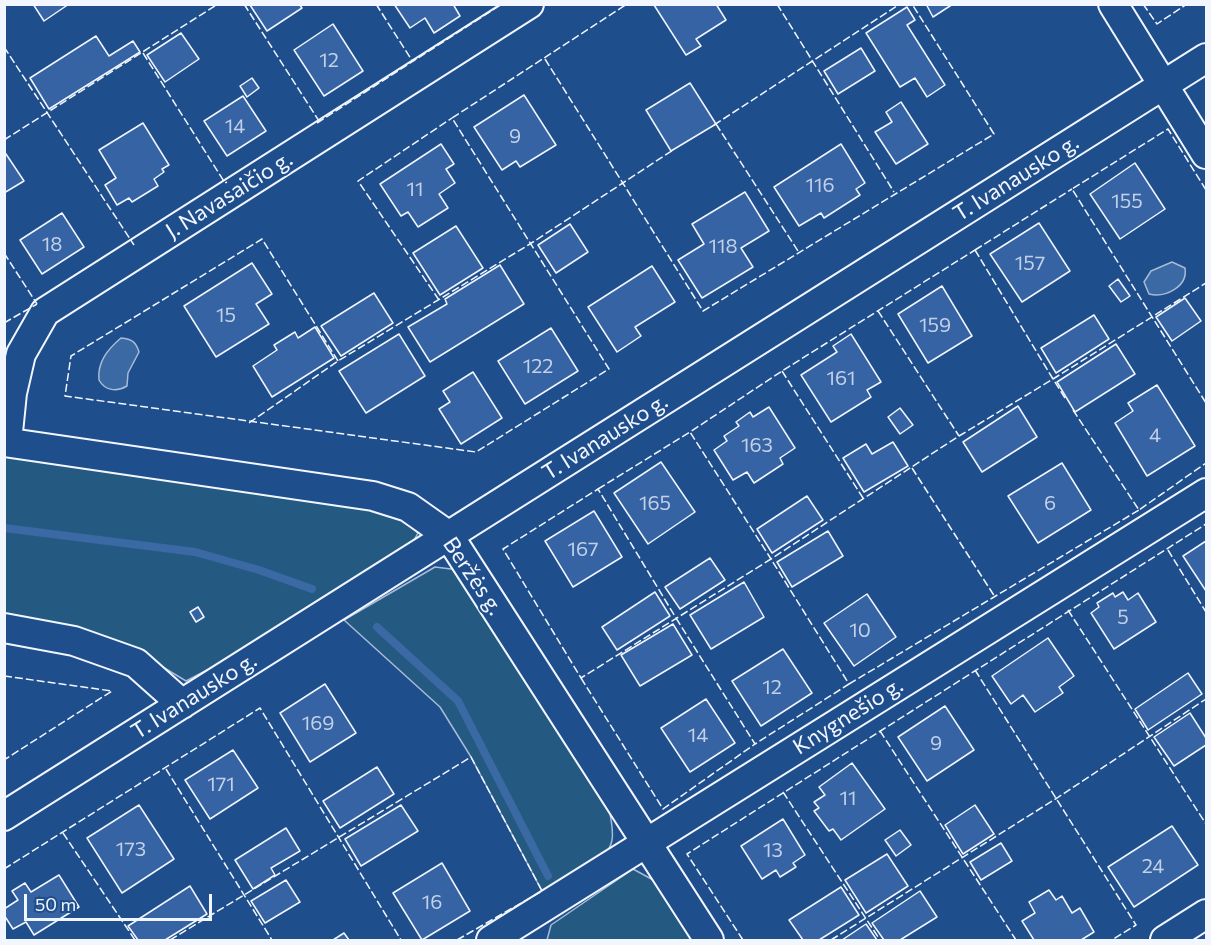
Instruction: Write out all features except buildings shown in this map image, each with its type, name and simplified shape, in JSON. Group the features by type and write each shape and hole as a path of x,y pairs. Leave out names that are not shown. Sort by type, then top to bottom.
{"street":[{"name":"J. Navasaičio g.","path":"6,442 12,393 21,354 45,312 529,4"},
{"path":"1113,4 1206,154"},
{"name":"T. Ivanausko g.","path":"4,816 1206,58"},
{"name":"Beržės g.","path":"6,442 373,496 408,507 449,536 709,940"},
{"name":"Knygnešio g.","path":"491,940 523,932 646,842 1206,493"},
{"path":"4,628 74,641 136,663 182,704"},
{"path":"1165,940 1206,914"}],"shaded area":[{"path":"1172,262 1185,268 1183,281 1168,293 1149,294 1144,282 1151,271"},
{"path":"121,338 133,342 139,352 128,373 127,386 112,389 104,386 99,380 100,367 108,351"},
{"path":"4,454 368,509 408,521 418,533 409,549 259,643 186,681 123,643 5,616"},
{"path":"435,567 459,570 609,807 612,840 608,850 594,866 584,873 551,888 542,891 471,757 440,707 344,620"},
{"path":"633,869 655,881 692,940 547,940 551,925"}],"waterway":[{"path":"4,528 195,552 259,570 312,589"},
{"path":"377,627 458,701 548,876"}],"fence":[{"path":"4,140 218,4"},
{"path":"244,4 319,121"},
{"path":"376,4 413,62"},
{"path":"317,123 502,4"},
{"path":"338,361 262,239 71,356 65,396 476,452 609,369 452,118 627,4"},
{"path":"777,4 894,192"},
{"path":"714,125 900,4"},
{"path":"545,59 703,311 994,134 912,4"},
{"path":"1143,4 1157,24 1187,4"},
{"path":"4,47 134,245"},
{"path":"143,53 225,183 227,182"},
{"path":"439,300 358,181 452,118"},
{"path":"716,124 798,251"},
{"path":"1206,190 1168,129 1072,189 1206,403"},
{"path":"249,423 338,361 530,244 673,150"},
{"path":"975,250 1072,189"},
{"path":"975,250 1053,379 959,436 771,559 690,432 782,371 975,250"},
{"path":"4,253 37,304"},
{"path":"1065,398 1053,379 1206,283"},
{"path":"4,323 37,304"},
{"path":"878,311 959,436"},
{"path":"782,371 863,498"},
{"path":"1073,410 1139,510 1206,463"},
{"path":"598,489 690,432"},
{"path":"912,468 995,597"},
{"path":"676,618 598,489 503,549 581,678 771,559 849,684 755,744 676,618"},
{"path":"849,684 1139,510"},
{"path":"743,940 687,854 1206,524"},
{"path":"1168,550 1206,612"},
{"path":"1068,610 1206,824"},
{"path":"975,670 1136,925 1112,940"},
{"path":"4,676 112,691 4,760"},
{"path":"581,678 663,809 755,744"},
{"path":"831,940 1057,798 1206,699"},
{"path":"4,869 260,708 401,940"},
{"path":"880,731 1016,940"},
{"path":"170,940 471,757 542,891 457,940"},
{"path":"166,769 272,940"},
{"path":"783,792 880,940"},
{"path":"63,833 135,940"}]}
